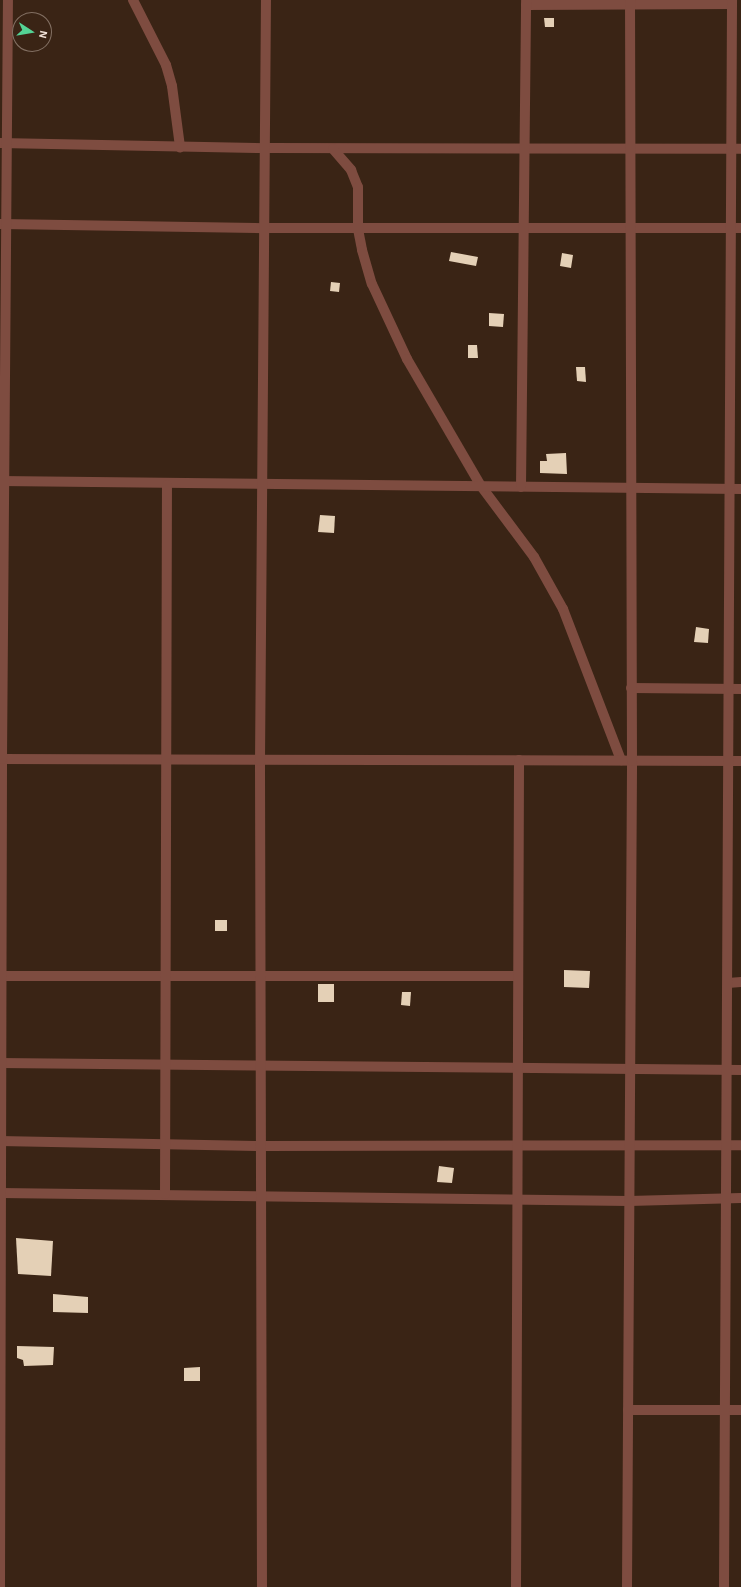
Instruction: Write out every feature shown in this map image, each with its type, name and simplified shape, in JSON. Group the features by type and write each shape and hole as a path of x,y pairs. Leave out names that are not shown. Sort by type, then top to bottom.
{"street":[{"path":"0,1587 3,224 8,0"},
{"path":"133,0 166,65 172,86 180,147"},
{"path":"262,1587 262,974 260,761 267,148 266,0"},
{"path":"521,487 526,2 732,2 736,68 736,427 730,489 724,1587"},
{"path":"627,1587 632,761 629,487 630,2"},
{"path":"4,143 334,149 736,149"},
{"path":"334,149 351,170 358,187 358,228 372,284 407,359 481,486 534,557 563,609 621,760"},
{"path":"3,224 266,228 736,228"},
{"path":"2,481 167,484 741,489"},
{"path":"166,1194 165,975 167,484"},
{"path":"631,688 741,689"},
{"path":"1,759 260,761 741,761"},
{"path":"516,1587 519,760"},
{"path":"1,976 262,974 518,976"},
{"path":"728,983 741,982"},
{"path":"1,1063 518,1070 741,1070"},
{"path":"1,1141 262,1146 741,1145"},
{"path":"1,1193 262,1194 629,1201 727,1197 741,1198"},
{"path":"628,1410 741,1410"}],"building":[{"path":"544,18 554,18 554,27 545,27"},
{"path":"451,252 478,257 476,266 449,261"},
{"path":"562,253 573,255 571,268 560,266"},
{"path":"331,282 340,283 339,292 330,291"},
{"path":"489,313 504,314 503,327 489,326"},
{"path":"468,345 477,345 478,358 468,358"},
{"path":"576,367 585,367 586,382 577,381"},
{"path":"566,453 567,474 540,473 540,461 547,461 546,454"},
{"path":"320,515 335,516 334,533 318,532"},
{"path":"696,627 709,629 708,643 694,642"},
{"path":"215,920 227,920 227,931 215,931"},
{"path":"564,970 590,971 589,988 564,987"},
{"path":"318,984 334,984 334,1002 318,1002"},
{"path":"402,992 411,992 410,1006 401,1005"},
{"path":"439,1166 454,1168 452,1183 437,1182"},
{"path":"16,1238 53,1241 51,1276 18,1274"},
{"path":"53,1294 88,1297 88,1313 53,1312"},
{"path":"17,1346 54,1347 53,1365 24,1366 23,1360 17,1358"},
{"path":"200,1367 200,1381 184,1381 184,1368"}]}
